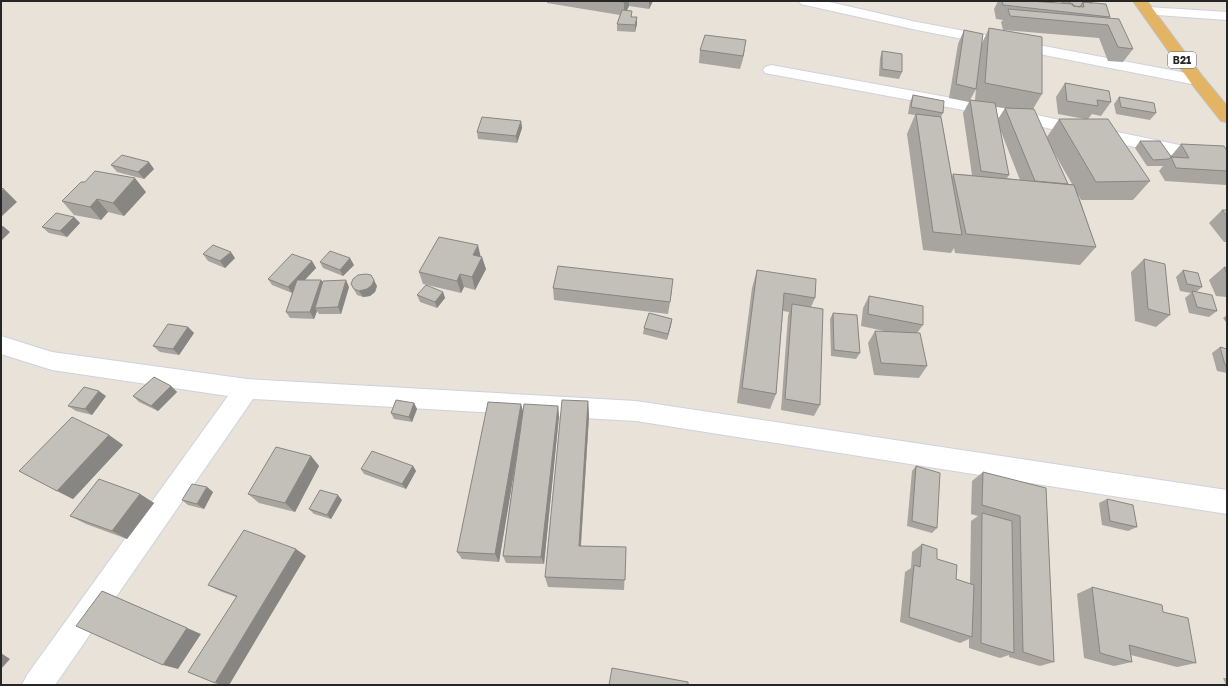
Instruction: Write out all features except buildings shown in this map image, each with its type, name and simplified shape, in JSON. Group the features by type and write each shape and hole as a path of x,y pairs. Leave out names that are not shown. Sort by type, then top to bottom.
{"highway":[{"name":"B21","path":"1144,6 1197,80 1227,117"}],"street":[{"path":"806,1 917,26 1197,80"},
{"path":"1144,6 1227,16"},
{"path":"772,70 974,107 1227,161"},
{"path":"1,345 52,362 247,389 636,411 1047,473 1227,502"},
{"path":"37,685 247,389"}]}
